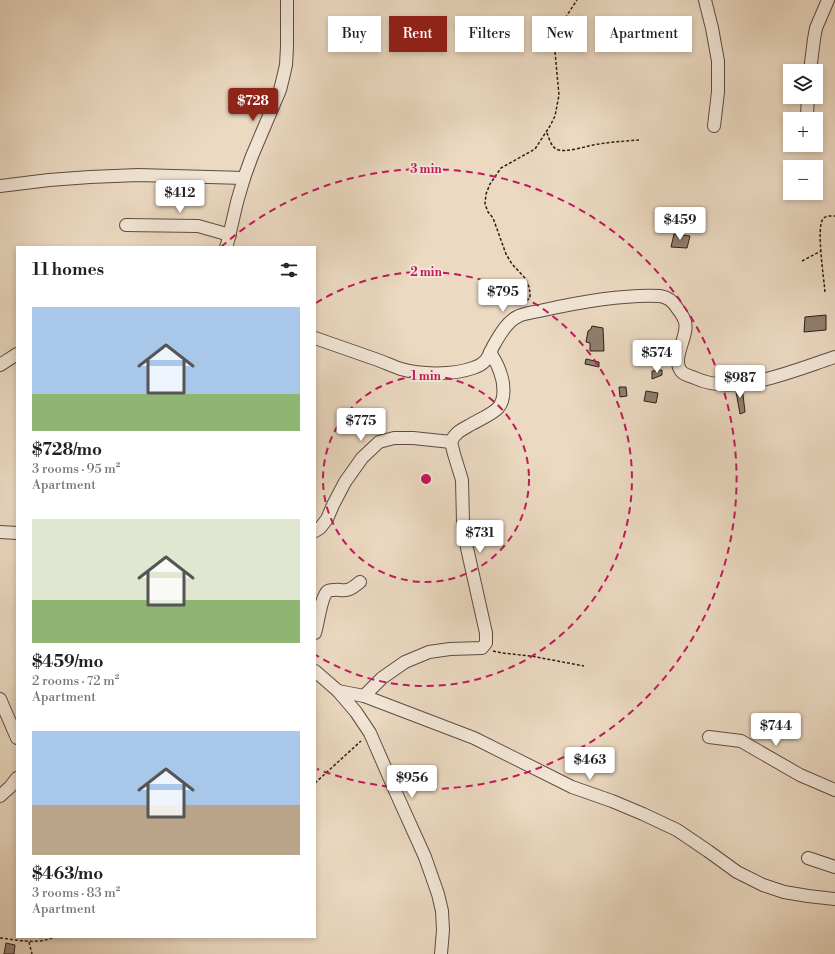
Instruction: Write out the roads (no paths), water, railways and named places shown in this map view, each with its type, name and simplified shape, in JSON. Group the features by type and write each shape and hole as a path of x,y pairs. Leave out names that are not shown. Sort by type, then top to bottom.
{"street":[{"path":"126,225 198,226 228,244 244,178 280,90 286,66 287,0"},
{"path":"705,0 718,61 718,92 714,126"},
{"path":"811,64 816,28 828,0"},
{"path":"0,186 76,178 138,175 244,178"},
{"path":"316,338 402,369 424,374 444,373 473,368 484,362 501,333 517,316 570,304 599,300 662,296 674,303 685,322 685,329 679,356 680,369 683,373 700,381 716,384 735,384 758,381 835,357"},
{"path":"364,696 382,678 405,662 428,652 450,649 482,648 486,643 486,633 467,548 463,522 462,480 451,442 460,430 493,412 499,406 503,397 501,373 490,352"},
{"path":"0,366 16,355"},
{"path":"316,530 320,528 327,519 345,482 362,458 379,442 394,438 413,438 451,442"},
{"path":"0,532 16,533"},
{"path":"316,630 324,596 327,592 332,590 350,589 360,582"},
{"path":"316,672 338,691 356,712 370,733 425,857 438,894 442,911 443,930 441,954"},
{"path":"338,691 364,696 474,738 572,788 612,801 643,814 677,830 737,872 763,885 784,892 835,898"},
{"path":"0,699 16,736"},
{"path":"709,737 741,741 800,775 835,790"},
{"path":"0,796 16,779"},
{"path":"808,858 835,867"}]}
